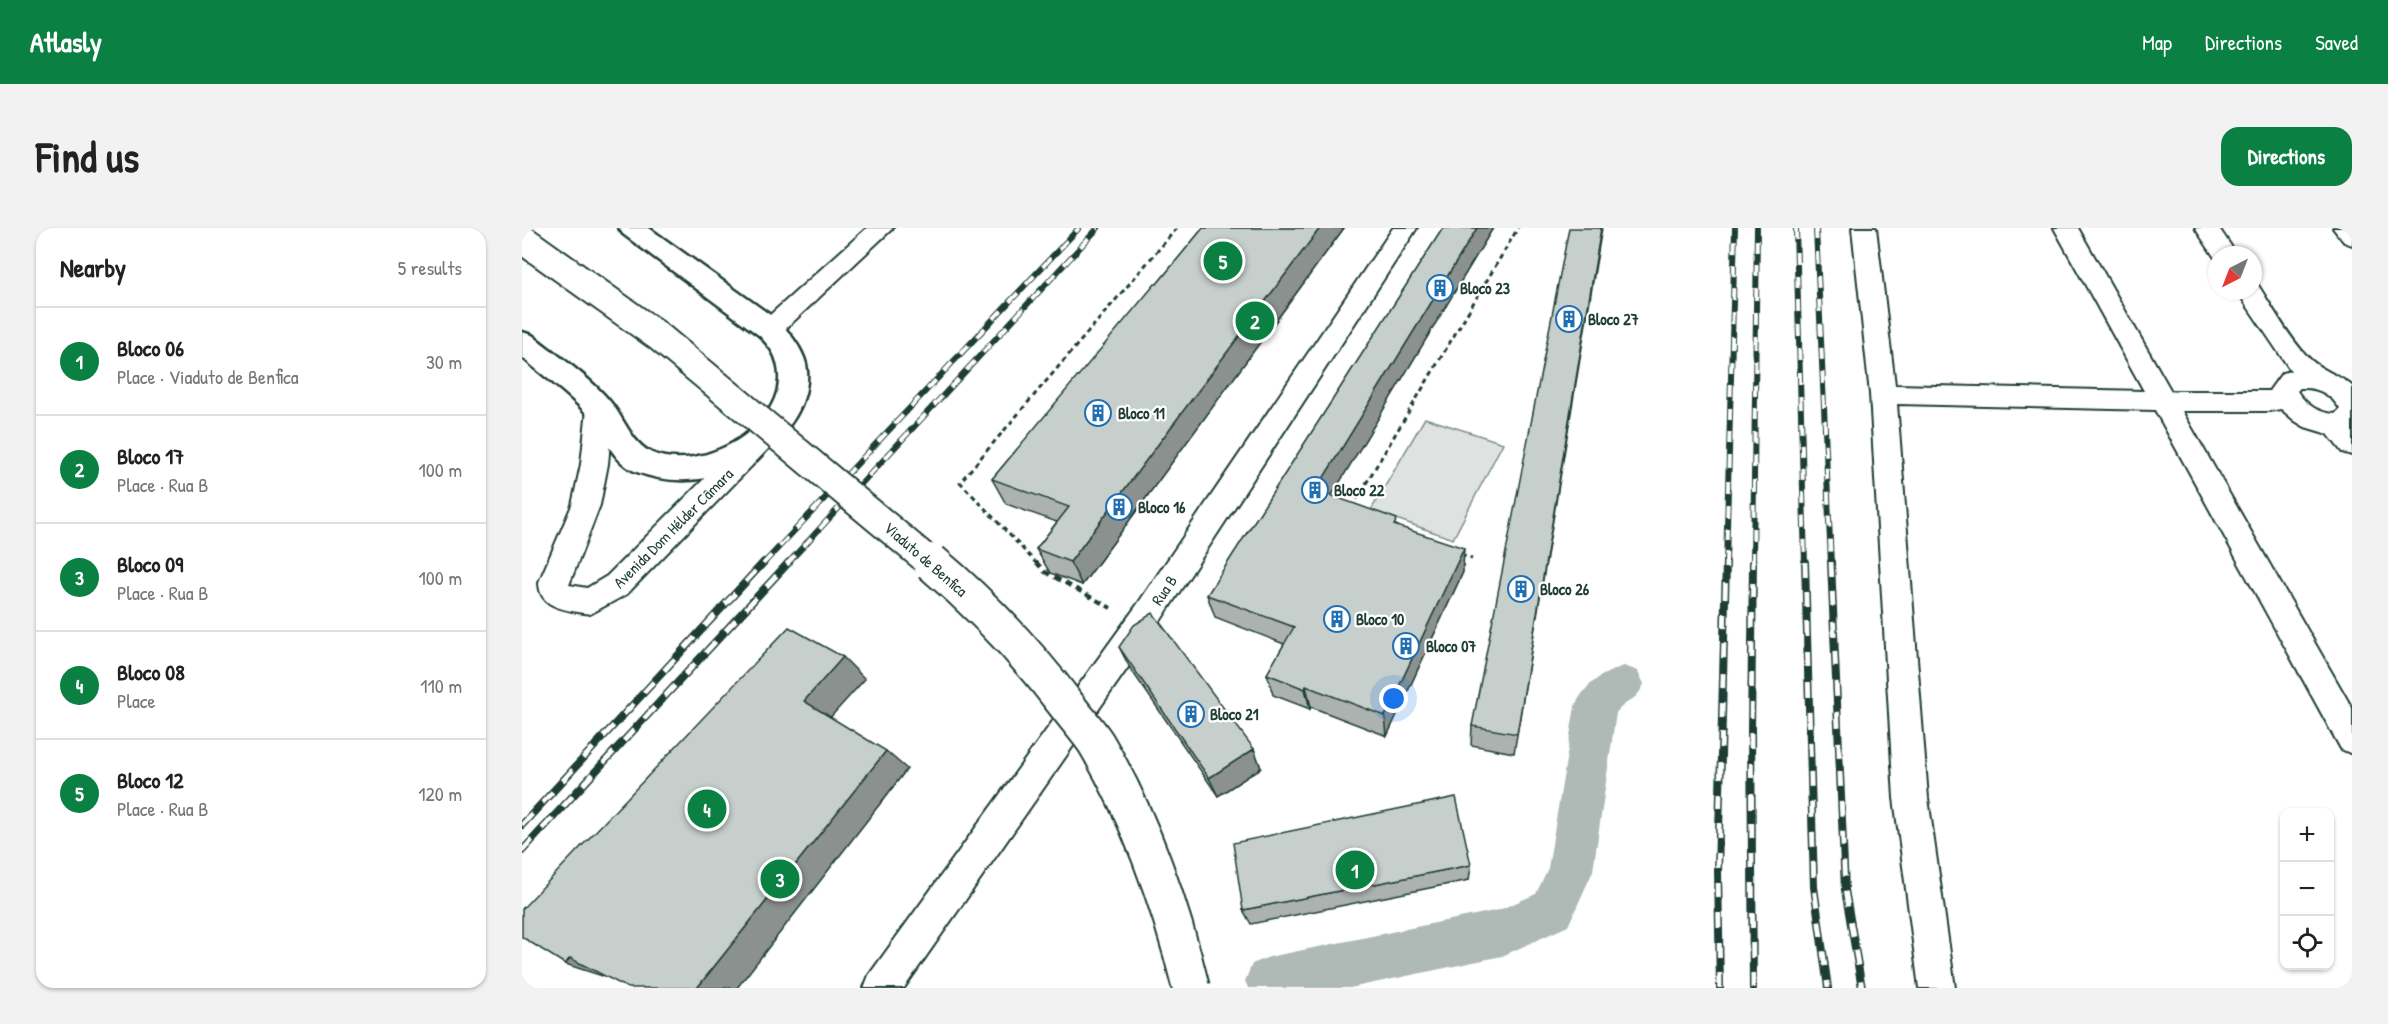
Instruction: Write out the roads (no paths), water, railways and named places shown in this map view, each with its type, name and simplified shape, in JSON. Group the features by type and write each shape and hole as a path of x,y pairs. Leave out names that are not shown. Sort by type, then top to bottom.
{"main road":[{"path":"522,342 600,409 623,446 646,464 675,470 704,467 734,456 759,441 779,420 789,400 794,380 792,363 784,345 771,329 633,228"},
{"name":"Viaduto de Benfica","path":"522,239 658,336 959,586 1040,669 1095,742 1140,828 1177,931 1191,988"}],"street":[{"path":"771,329 881,228"},
{"name":"Rua B","path":"887,981 1141,624 1405,228"},
{"path":"1864,228 1883,394 1911,798 1937,988"},
{"path":"2066,228 2165,401 2352,739"},
{"path":"2206,228 2219,246"},
{"path":"2345,228 2352,237"},
{"path":"2253,300 2308,418 2349,415"},
{"path":"1883,394 2165,401 2326,382 2349,415"},
{"name":"Avenida Dom Hélder Câmara","path":"600,409 598,450 591,487 582,519 554,582 554,590 561,596 590,602 617,585 759,441"}],"waterway":[{"path":"1269,981 1502,933 1552,910 1570,871 1596,706 1607,693 1624,684"}],"railway":[{"path":"763,564 1079,228"},
{"path":"787,564 1098,228"},
{"path":"1726,564 1735,228"},
{"path":"1753,564 1757,228"},
{"path":"1796,228 1805,564"},
{"path":"1816,228 1831,564"},
{"path":"522,825 764,562"},
{"path":"522,851 789,562"},
{"path":"1720,988 1718,871 1726,562"},
{"path":"1753,562 1751,730 1753,988"},
{"path":"1805,562 1814,887 1828,988"},
{"path":"1831,562 1845,890 1862,988"}],"place":[{"name":"Bloco 12","path":"1223,261"},
{"name":"Bloco 23","path":"1440,288"},
{"name":"Bloco 27","path":"1569,319"},
{"name":"Bloco 17","path":"1255,321"},
{"name":"Bloco 11","path":"1098,413"},
{"name":"Bloco 22","path":"1315,490"},
{"name":"Bloco 16","path":"1119,507"},
{"name":"Bloco 26","path":"1521,589"},
{"name":"Bloco 10","path":"1337,619"},
{"name":"Bloco 07","path":"1406,646"},
{"name":"Bloco 21","path":"1191,714"},
{"name":"Bloco 08","path":"707,809"},
{"name":"Bloco 06","path":"1355,870"},
{"name":"Bloco 09","path":"780,879"}]}
